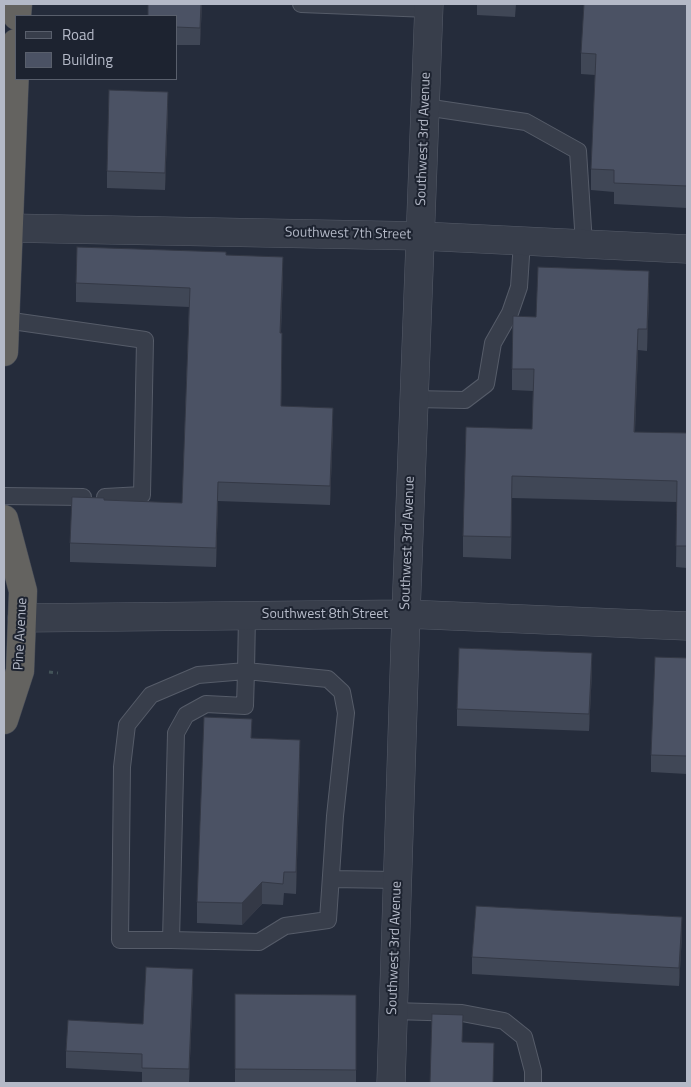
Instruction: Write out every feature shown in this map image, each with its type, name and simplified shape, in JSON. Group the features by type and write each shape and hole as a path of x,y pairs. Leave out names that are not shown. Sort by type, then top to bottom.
{"highway":[{"path":"4,352 6,228 15,62"},
{"name":"Pine Avenue","path":"4,518 23,591 20,671 4,720"}],"street":[{"name":"Southwest 3rd Avenue","path":"391,1083 406,614 429,6"},
{"name":"Southwest 7th Street","path":"6,228 420,236 687,249"},
{"name":"Southwest 8th Street","path":"22,618 406,614 687,626"}],"lane":[{"path":"301,4 429,6"},
{"path":"426,107 526,122 578,151 584,244"},
{"path":"414,399 465,400 486,384 493,343 510,313 519,286 522,241"},
{"path":"5,320 145,340 142,495 105,497"},
{"path":"4,496 83,497"},
{"path":"171,940 176,733 186,715 206,704 245,706 248,615"},
{"path":"246,671 328,679 342,692 346,713 335,816 331,879 328,920 285,926 259,942 120,940 122,767 127,725 151,695 198,675 246,671"},
{"path":"331,879 397,880"},
{"path":"393,1011 462,1012 504,1021 524,1037 533,1072 533,1083"}],"building":[{"path":"148,4 201,4 200,28 178,27 178,15 148,15"},
{"path":"584,4 687,4 687,186 614,183 614,170 591,169 596,54 581,53"},
{"path":"109,90 168,92 165,173 107,171"},
{"path":"77,247 226,252 226,255 283,257 280,333 282,333 281,406 333,408 330,486 218,482 216,548 70,543 72,497 182,503 190,288 76,283"},
{"path":"538,267 649,271 647,329 638,329 634,432 687,433 687,546 676,546 677,481 512,476 511,537 463,536 466,427 532,429 534,369 512,369 513,316 536,317"},
{"path":"459,648 592,653 589,714 457,709"},
{"path":"655,657 687,658 687,756 651,755"},
{"path":"204,717 252,719 251,738 300,740 296,872 284,872 283,884 262,882 242,903 197,902"},
{"path":"476,906 682,917 679,968 472,957"},
{"path":"146,967 193,969 189,1069 142,1068 142,1054 66,1051 68,1020 143,1024"},
{"path":"235,994 356,995 356,1070 235,1069"},
{"path":"432,1014 463,1015 462,1042 494,1043 493,1083 430,1083"}]}
